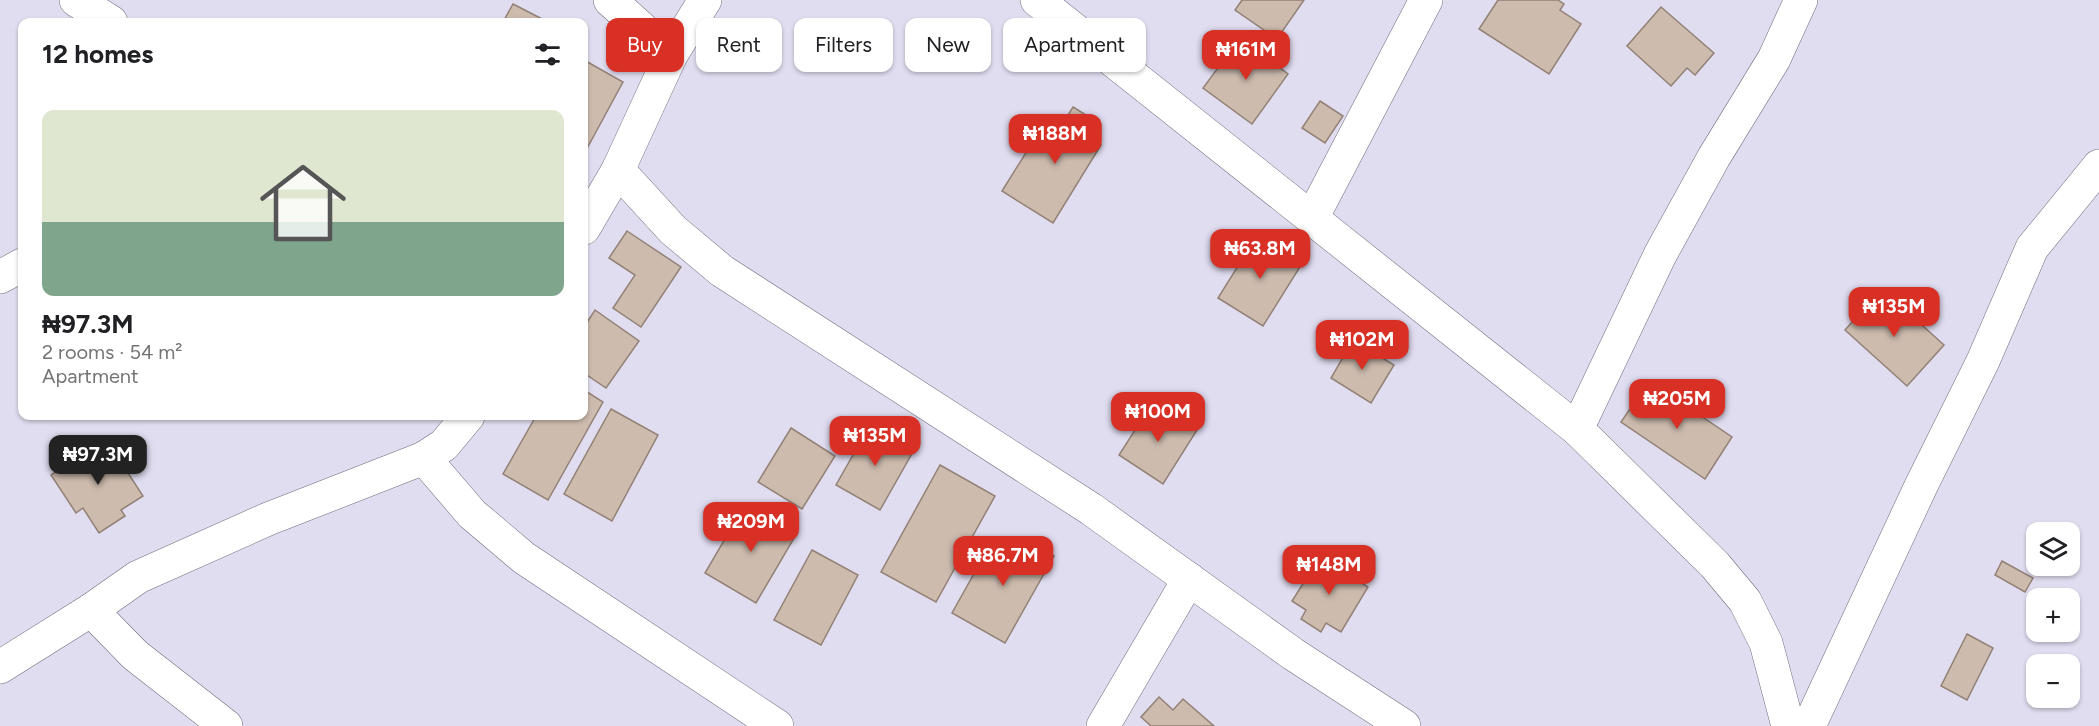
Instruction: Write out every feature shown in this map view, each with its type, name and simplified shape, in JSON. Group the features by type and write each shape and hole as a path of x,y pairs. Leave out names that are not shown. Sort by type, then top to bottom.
{"street":[{"path":"76,0 105,18"},
{"path":"610,0 630,18"},
{"path":"684,34 705,0"},
{"path":"1037,0 1578,429 1715,565 1745,601 1766,643 1788,726"},
{"path":"1312,218 1426,0"},
{"path":"1578,429 1660,255 1714,156 1774,59 1802,0"},
{"path":"588,221 618,170 663,72"},
{"path":"1809,726 1921,486 1983,361 2032,248 2099,166"},
{"path":"618,170 673,230 722,271 1091,509 1293,654 1404,726"},
{"path":"0,277 18,267"},
{"path":"0,667 91,610 138,577 268,519 424,458 444,445 465,420"},
{"path":"424,458 472,514 524,558 777,726"},
{"path":"1103,726 1189,579"},
{"path":"91,610 135,655 226,726"}],"building":[{"path":"1242,0 1304,0 1277,39 1235,10"},
{"path":"1498,0 1558,0 1564,4 1560,10 1581,24 1549,74 1479,29"},
{"path":"513,4 540,18 505,18"},
{"path":"1661,7 1714,53 1695,75 1687,68 1671,86 1627,46"},
{"path":"1240,38 1288,74 1252,124 1203,88"},
{"path":"588,62 623,82 588,147"},
{"path":"1320,101 1343,116 1325,143 1302,128"},
{"path":"1073,107 1099,123 1090,138 1101,145 1053,223 1002,191 1032,143 1038,147 1058,115 1065,120"},
{"path":"627,231 681,267 641,327 613,308 635,275 609,258"},
{"path":"1258,234 1303,262 1263,326 1218,298"},
{"path":"1882,289 1944,345 1907,386 1845,330"},
{"path":"595,310 639,341 606,388 588,376 588,321"},
{"path":"1353,340 1394,365 1371,403 1331,378"},
{"path":"1649,381 1732,437 1705,479 1621,422"},
{"path":"588,393 603,402 548,500 503,474 534,420 588,420"},
{"path":"1153,402 1197,430 1163,484 1119,455"},
{"path":"611,409 658,435 612,521 564,494"},
{"path":"870,425 914,450 880,510 836,485"},
{"path":"791,428 835,456 802,509 758,482"},
{"path":"106,439 143,496 121,510 125,516 99,533 83,508 76,513 51,475"},
{"path":"940,465 995,496 936,602 881,572"},
{"path":"746,503 797,533 756,603 705,573"},
{"path":"994,538 1018,552 1026,539 1054,556 1005,643 952,613"},
{"path":"812,550 858,575 821,645 774,620"},
{"path":"1320,557 1368,587 1341,632 1326,623 1321,632 1301,619 1306,610 1292,601"},
{"path":"2002,561 2033,578 2025,592 1995,575"},
{"path":"1967,634 1993,648 1967,700 1941,686"},
{"path":"1159,697 1173,710 1183,699 1214,726 1151,726 1141,717"}]}
